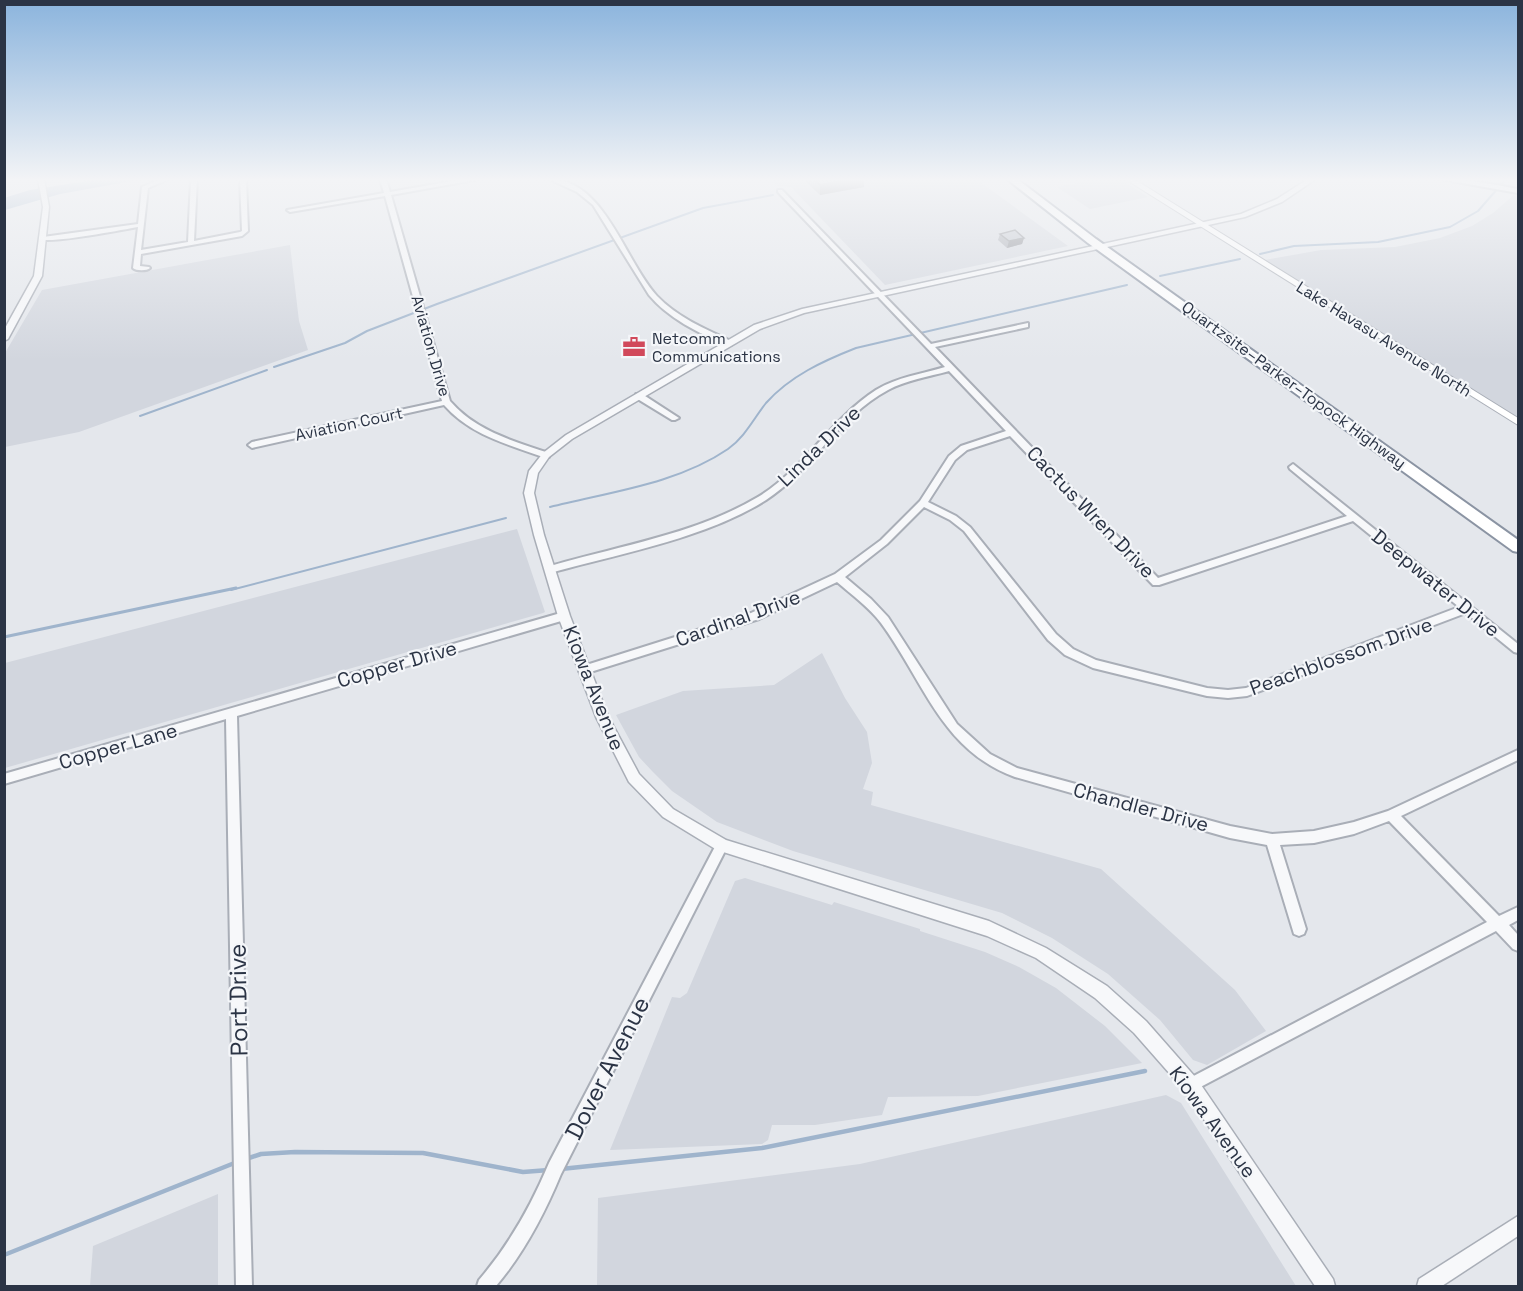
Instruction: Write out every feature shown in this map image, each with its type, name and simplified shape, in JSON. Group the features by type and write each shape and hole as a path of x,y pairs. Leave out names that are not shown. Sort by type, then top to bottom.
{"highway":[{"name":"Quartzsite–Parker–Topock Highway","path":"1090,239 1518,547"}],"main road":[{"name":"Lake Havasu Avenue North","path":"1225,239 1518,422"}],"street":[{"path":"4,339 38,276 43,240 48,239"},
{"path":"139,239 136,268 147,268"},
{"path":"191,239 191,244"},
{"path":"138,253 221,239"},
{"name":"Aviation Drive","path":"400,239 446,402 456,416 473,428 546,455"},
{"path":"617,239 652,295 663,308 687,323 728,343"},
{"name":"Cactus Wren Drive","path":"827,239 1156,582 1354,517"},
{"name":"Kiowa Avenue","path":"1137,239 880,294 778,319 757,327 569,437 546,455 533,473 529,493 564,616 602,717 634,778 668,813 722,845 989,929 1041,953 1101,992 1140,1027 1191,1085 1326,1287"},
{"path":"931,346 1025,326"},
{"name":"Linda Drive","path":"550,569 688,530 730,515 761,499 786,482 804,466 862,403 880,390 899,382 951,369"},
{"path":"639,396 675,418"},
{"name":"Aviation Court","path":"252,445 446,402"},
{"name":"Cardinal Drive","path":"584,670 755,616 838,577 884,542 923,503 952,458 964,448 1013,432"},
{"name":"Deepwater Drive","path":"1293,467 1518,649"},
{"name":"Peachblossom Drive","path":"923,503 953,518 967,529 1052,637 1069,652 1093,664 1207,692 1228,694 1247,692 1468,608"},
{"name":"Chandler Drive","path":"838,577 884,620 953,727 986,758 1015,772 1230,832 1272,840 1314,837 1354,828 1391,814 1518,755"},
{"name":"Copper Drive","path":"231,713 564,616"},
{"name":"Copper Lane","path":"4,779 231,713"},
{"name":"Port Drive","path":"231,713 244,1287"},
{"path":"1391,814 1518,944"},
{"path":"1272,840 1299,929"},
{"name":"Dover Avenue","path":"485,1287 502,1268 542,1203 555,1169 722,845"},
{"path":"1191,1085 1518,913"},
{"path":"1426,1287 1518,1226"}],"shaded area":[{"path":"841,239 1059,239 1068,246 885,285"},
{"path":"1434,239 1518,239 1518,419 1265,260 1321,250 1395,247"},
{"path":"290,245 299,321 308,350 79,432 5,447 5,353 42,290"},
{"path":"517,529 545,612 543,613 5,768 5,663"},
{"path":"822,653 845,698 867,732 872,763 863,789 873,792 871,805 1101,869 1235,990 1266,1031 1207,1065 1193,1060 1160,1020 1108,974 1052,938 1002,913 793,851 717,822 672,791 652,771 639,757 616,715 683,691 774,685"},
{"path":"745,878 832,905 834,902 920,929 920,931 985,952 1019,967 1056,988 1105,1026 1142,1063 978,1096 888,1097 882,1115 815,1125 772,1125 768,1140 762,1144 610,1150 672,997 680,998 687,993 735,881"},
{"path":"1166,1095 1181,1103 1296,1286 594,1286 597,1285 598,1198 860,1164"},
{"path":"218,1194 218,1286 90,1286 93,1246"}],"waterway":[{"path":"274,367 345,343 367,331 437,304 616,239"},
{"path":"1260,254 1294,246 1378,242 1391,239"},
{"path":"1160,276 1240,259"},
{"path":"550,507 642,486 687,471 708,461 734,444 775,393 796,377 819,364 856,348 1127,285"},
{"path":"140,416 267,370"},
{"path":"231,590 506,518"},
{"path":"4,637 236,588"},
{"path":"561,1169 762,1148 1145,1071"},
{"path":"246,1159 261,1154 295,1152 423,1153 523,1172 549,1170"},
{"path":"4,1255 237,1162"}],"place":[{"name":"Netcomm Communications","path":"634,347"}]}
